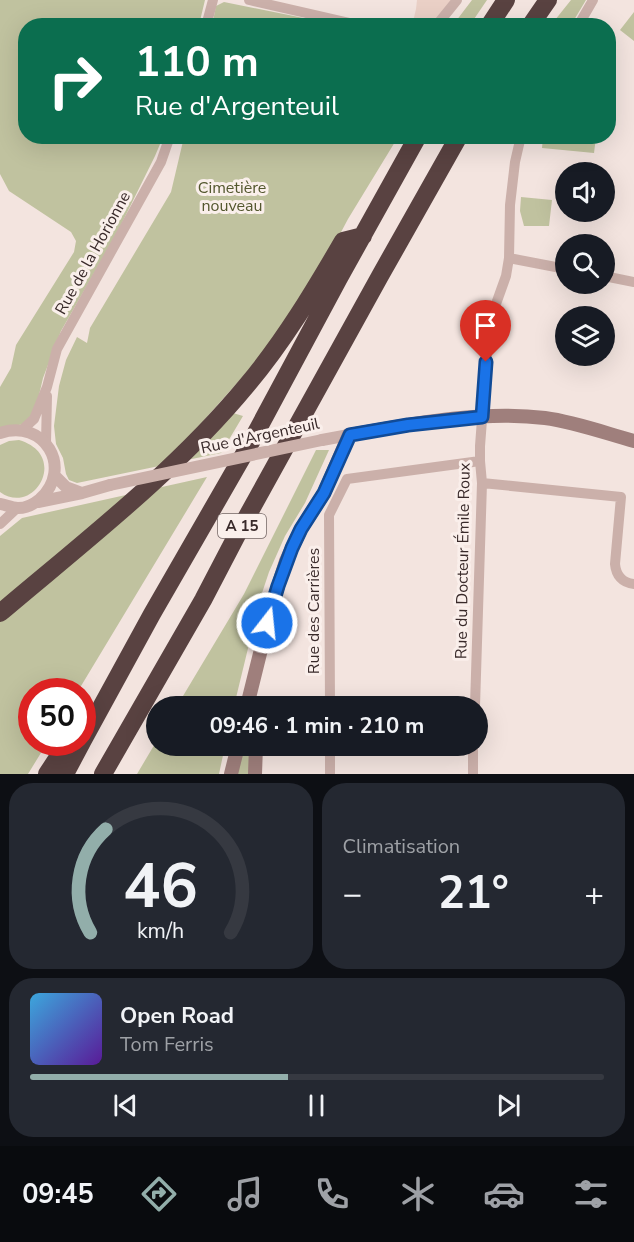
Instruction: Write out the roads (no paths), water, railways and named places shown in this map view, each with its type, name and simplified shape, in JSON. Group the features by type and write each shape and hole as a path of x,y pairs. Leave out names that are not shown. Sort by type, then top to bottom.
{"highway":[{"path":"494,18 506,0"},
{"path":"536,18 548,0"},
{"name":"A 15","path":"96,716 223,492 414,144"},
{"name":"A 15","path":"103,774 203,600 454,144"},
{"path":"0,613 162,476 217,420 271,355 343,242 363,236"},
{"path":"115,774 203,600"},
{"path":"96,699 152,614"},
{"path":"48,774 59,756"},
{"name":"A 15","path":"65,774 75,756"}],"main road":[{"name":"Rue d'Argenteuil","path":"350,435 408,425 510,416 547,418 634,441"},
{"path":"249,696 278,586 292,548 324,493 350,435"},
{"path":"256,696 262,642"},
{"path":"231,774 236,756"},
{"path":"255,774 256,756"}],"street":[{"path":"208,18 213,0"},
{"path":"249,0 328,18"},
{"path":"442,18 457,0"},
{"path":"583,18 593,0"},
{"name":"Rue de la Horionne","path":"22,430 34,419 47,387 57,350 161,162 167,144"},
{"name":"Rue du Docteur Émile Roux","path":"475,696 482,417 489,328 506,276 509,258 510,206 518,144"},
{"path":"509,258 555,267"},
{"path":"615,278 634,282"},
{"name":"Rue de la Horionne","path":"46,443 47,387"},
{"path":"0,433 7,430 22,430 35,434 46,443 52,453 55,464 54,476 48,491 36,502"},
{"name":"Rue d'Argenteuil","path":"17,508 110,485 350,435"},
{"name":"Rue des Carrières","path":"330,696 329,515 346,478 480,461"},
{"path":"54,476 66,487 82,493"},
{"path":"482,483 621,497 616,572 621,579 634,584"},
{"path":"0,504 17,508"},
{"path":"0,524 17,508"},
{"path":"330,756 330,774"},
{"path":"472,774 473,756"}],"park label":[{"name":"Cimetière nouveau","path":"232,197"}]}
